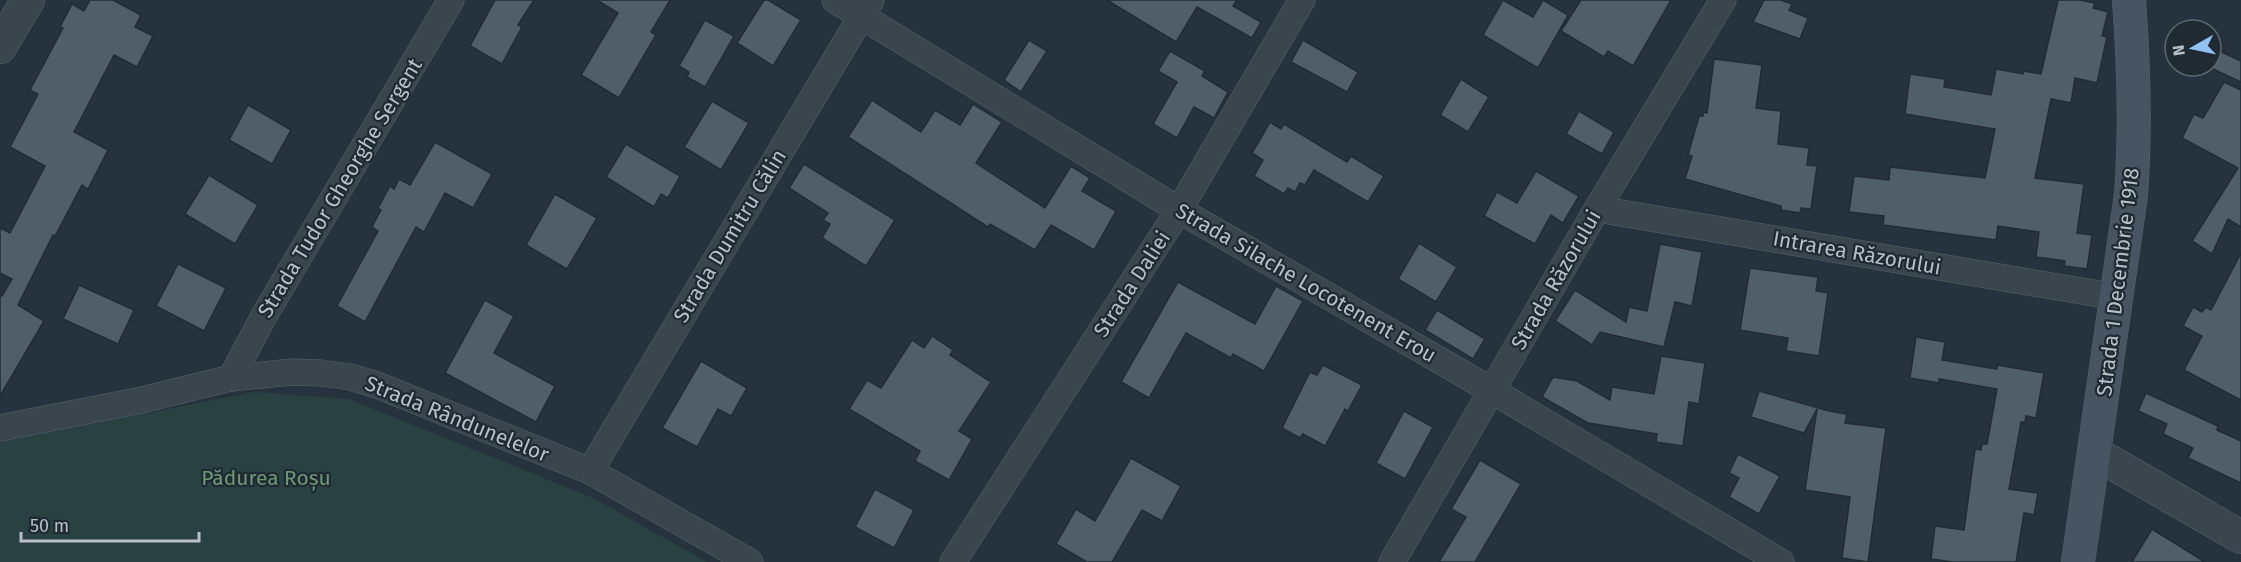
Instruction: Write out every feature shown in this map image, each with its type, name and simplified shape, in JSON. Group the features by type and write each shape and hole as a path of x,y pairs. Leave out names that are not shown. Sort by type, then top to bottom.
{"main road":[{"name":"Strada 1 Decembrie 1918","path":"2078,562 2131,195 2135,137 2129,0"}],"street":[{"path":"0,47 28,0"},
{"name":"Strada Tudor Gheorghe Sergent","path":"231,378 265,314 451,0"},
{"name":"Strada Silache Locotenent Erou","path":"835,0 866,8 1179,210 1491,390 1781,562"},
{"name":"Strada Daliei","path":"953,562 1179,210 1302,0"},
{"name":"Strada Răzorului","path":"1392,562 1597,209 1723,0"},
{"name":"Strada Dumitru Călin","path":"590,471 866,8"},
{"name":"Intrarea Răzorului","path":"1597,209 2117,297"},
{"name":"Strada Rândunelelor","path":"0,428 142,400 231,378 292,372 350,377 388,389 590,471 750,562"},
{"path":"2095,453 2241,537"}],"green space":[{"name":"Pădurea Roșu","path":"254,392 349,399 593,498 707,562 0,562 0,442"}],"building":[{"path":"90,0 113,0 141,15 135,27 153,36 137,67 114,55 74,132 108,150 88,189 82,185 55,236 53,235 18,305 44,321 0,396 0,295 2,296 12,279 0,273 0,228 10,233 45,166 10,147 38,94 30,90 63,28 60,27 72,4 84,11"},
{"path":"495,0 534,0 518,25 522,27 502,64 470,46"},
{"path":"597,0 670,0 651,32 656,35 619,98 581,75 618,13"},
{"path":"764,0 768,0 801,20 773,66 737,43"},
{"path":"1107,0 1237,0 1233,6 1261,22 1252,38 1197,7 1176,42"},
{"path":"1503,0 1533,17 1543,0 1568,15 1538,68 1483,35"},
{"path":"1581,0 1671,0 1633,66 1608,51 1604,57 1561,31"},
{"path":"1764,0 1781,0 1792,4 1789,10 1808,18 1800,39 1753,22"},
{"path":"2058,0 2095,3 2093,8 2108,12 2102,36 2107,37 2097,83 2075,78 2071,103 2051,99 2035,178 2084,184 2077,233 2092,235 2087,269 2064,266 2065,261 2036,257 2039,232 1998,226 1996,240 1883,225 1884,216 1849,212 1854,176 1889,180 1890,167 1985,178 1995,129 1905,114 1910,74 1945,79 1944,87 1991,95 1996,69 2023,74 2024,71 2041,74"},
{"path":"705,20 734,36 705,87 687,77 689,72 679,66"},
{"path":"1029,40 1047,51 1021,92 1004,80"},
{"path":"1303,40 1358,72 1347,92 1291,62"},
{"path":"1170,51 1205,71 1202,76 1228,92 1214,118 1194,107 1177,138 1153,124 1177,82 1158,71"},
{"path":"2223,53 2241,61 2241,82 2223,74"},
{"path":"1714,59 1762,65 1756,108 1781,111 1778,144 1809,148 1807,165 1817,166 1811,209 1801,208 1800,213 1781,210 1781,206 1685,179 1692,156 1688,155 1699,116 1703,116 1703,112 1707,113"},
{"path":"1461,79 1489,97 1468,132 1440,115"},
{"path":"2224,82 2241,90 2241,227 2228,219 2212,254 2192,241 2238,168 2182,138 2194,114 2203,118"},
{"path":"872,100 921,132 935,110 960,125 973,104 1002,122 976,163 1045,208 1071,166 1090,178 1082,191 1116,211 1094,250 1051,225 1035,250 990,224 988,227 848,137"},
{"path":"712,101 749,123 721,170 684,147"},
{"path":"248,105 291,130 272,164 229,140"},
{"path":"1579,111 1614,132 1602,154 1566,134"},
{"path":"1270,122 1281,129 1284,124 1347,162 1351,156 1384,176 1368,202 1314,170 1305,185 1300,183 1295,192 1288,188 1284,194 1254,176 1263,160 1252,153"},
{"path":"435,142 492,174 473,208 445,193 424,232 416,227 365,322 337,306 378,231 372,227 381,210 378,208 390,186 394,189 399,179 410,185"},
{"path":"626,144 680,176 668,198 661,194 654,207 606,177"},
{"path":"804,164 895,220 866,266 822,238 830,224 823,220 828,213 789,188"},
{"path":"1536,171 1579,196 1563,223 1551,215 1535,244 1484,216 1497,192 1517,203"},
{"path":"209,175 258,205 235,244 185,214"},
{"path":"555,194 597,218 567,269 526,245"},
{"path":"1419,243 1457,267 1436,302 1398,279"},
{"path":"1660,244 1702,252 1692,306 1675,302 1664,347 1600,332 1592,345 1555,321 1575,290 1626,322 1629,307 1647,311"},
{"path":"2241,253 2241,400 2184,370 2202,336 2183,326 2193,307 2202,312 2206,307 2211,310"},
{"path":"178,264 226,288 204,331 156,306"},
{"path":"1750,268 1818,277 1816,291 1828,293 1819,356 1786,351 1788,338 1740,330"},
{"path":"1178,282 1255,324 1276,286 1303,301 1264,371 1233,354 1231,358 1186,333 1149,398 1121,382"},
{"path":"79,285 134,310 118,344 63,319"},
{"path":"485,300 514,316 494,353 555,386 536,422 445,373"},
{"path":"1437,310 1485,339 1473,359 1425,330"},
{"path":"932,336 953,350 950,355 991,382 959,431 972,439 949,480 915,461 920,451 849,409 867,380 881,388 912,340 924,348"},
{"path":"1916,337 1945,342 1942,360 1997,369 1997,365 2044,373 2036,418 2026,416 2025,422 2021,422 2009,489 2038,493 2034,515 2024,513 2016,562 1953,562 1931,559 1935,526 1964,530 1975,449 1981,450 1982,444 1987,444 1997,389 1939,379 1939,383 1910,378"},
{"path":"1661,356 1705,363 1699,404 1689,402 1683,446 1656,442 1657,434 1588,423 1542,397 1553,377 1577,381 1610,400 1612,387 1654,394"},
{"path":"701,361 747,388 731,416 718,409 697,447 662,428"},
{"path":"1323,365 1362,385 1348,411 1345,409 1325,446 1303,434 1300,438 1282,428 1310,372 1317,375"},
{"path":"1759,391 1847,414 1845,423 1886,428 1868,562 1842,558 1850,497 1805,490 1817,409 1804,433 1751,417"},
{"path":"2146,393 2218,426 2217,430 2241,441 2241,483 2188,458 2193,448 2163,434 2167,424 2138,411"},
{"path":"1404,411 1433,427 1405,479 1376,463"},
{"path":"1738,454 1780,476 1759,514 1729,497 1739,478 1729,473"},
{"path":"1131,458 1181,486 1162,521 1142,510 1112,562 1087,562 1056,544 1076,509 1095,521"},
{"path":"1480,460 1521,484 1475,562 1439,562 1466,517 1451,509"},
{"path":"875,489 914,510 894,548 855,527"},
{"path":"2152,529 2205,562 2132,562"}]}
